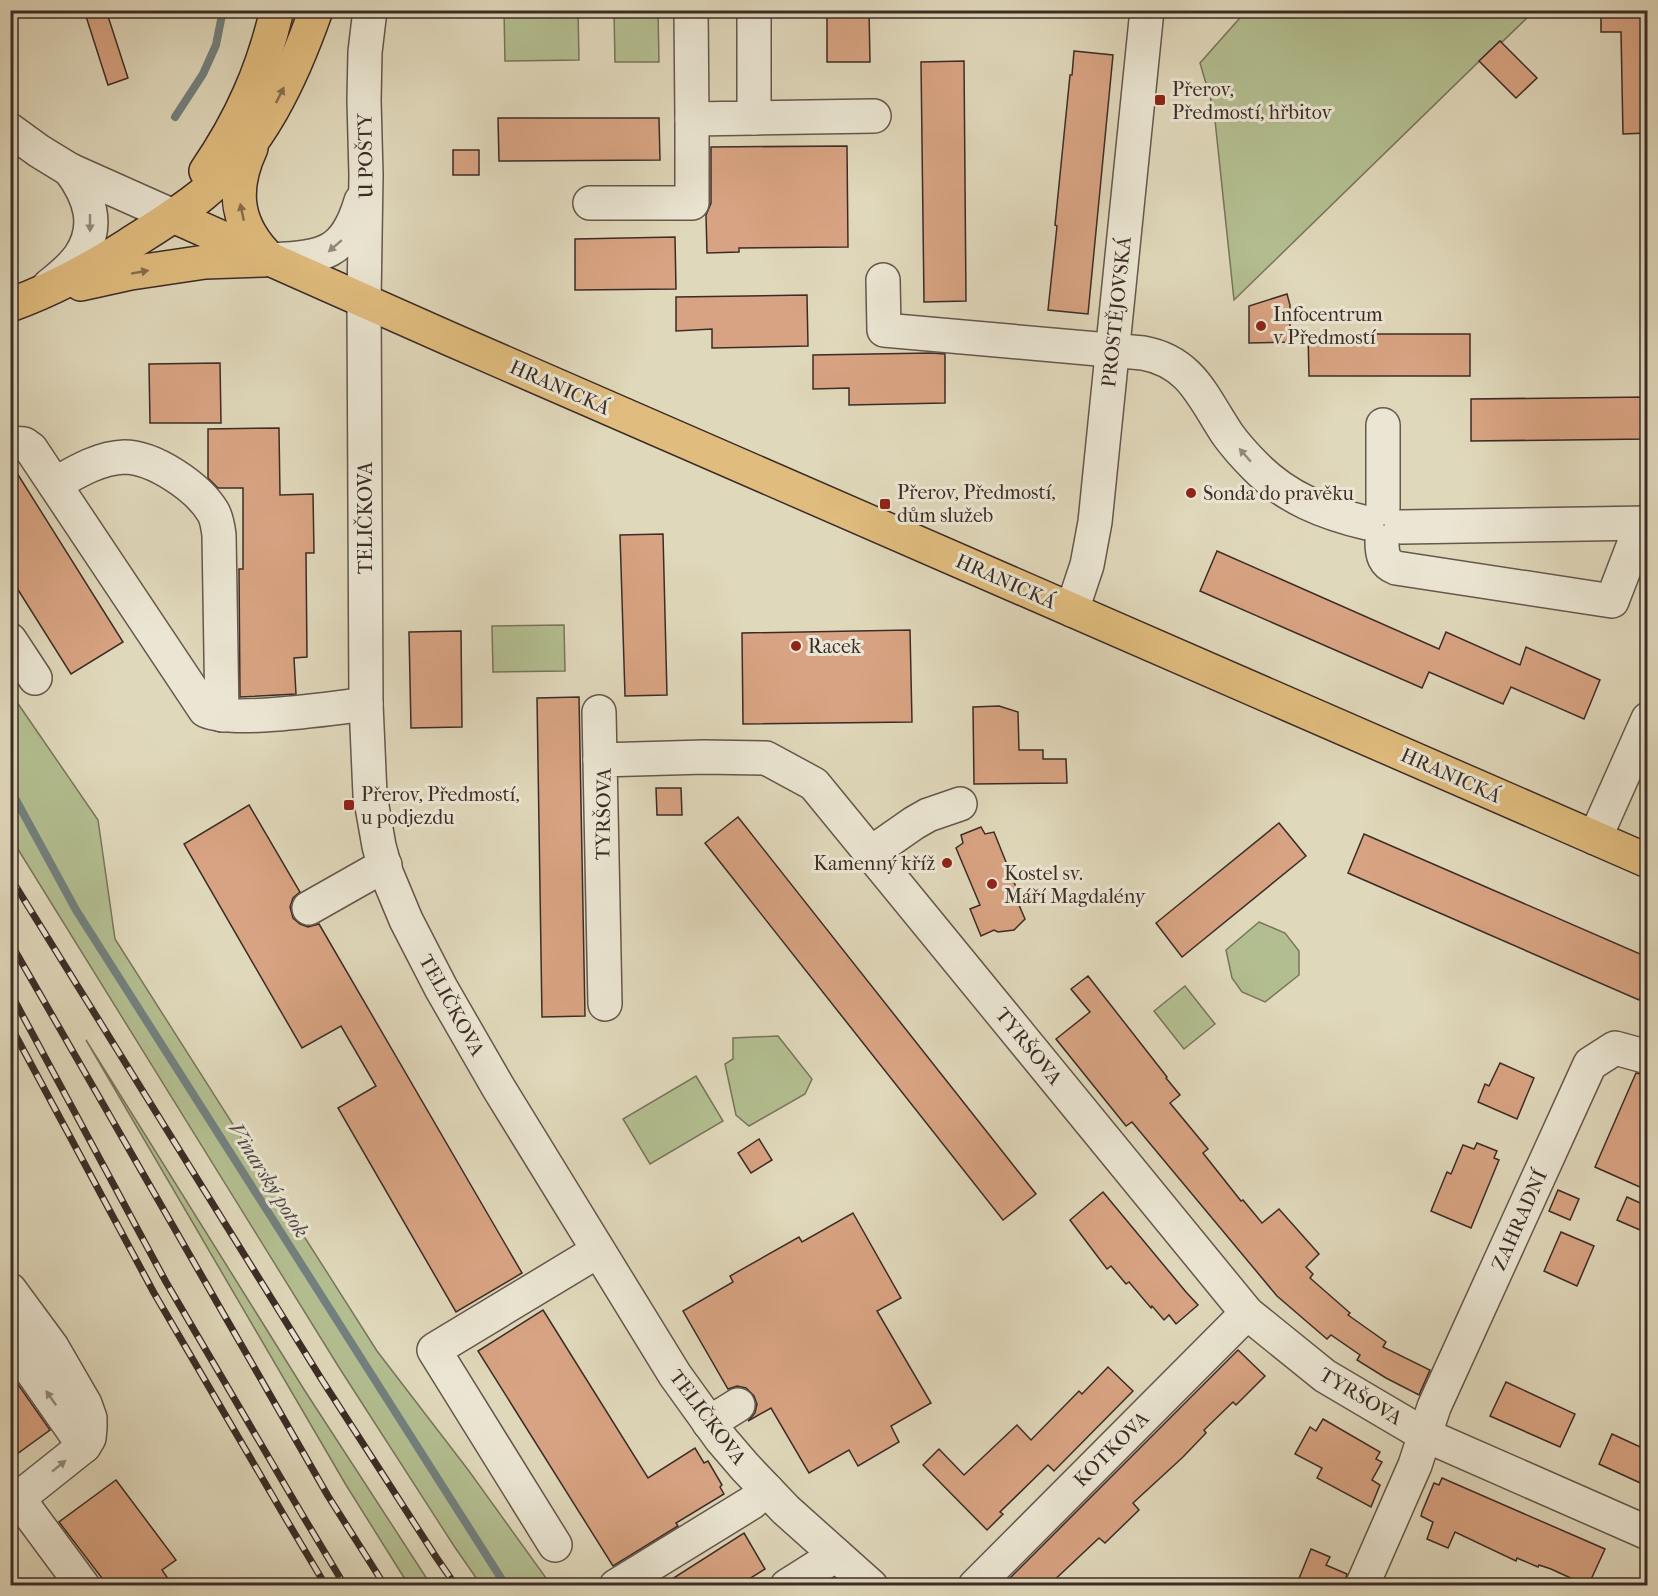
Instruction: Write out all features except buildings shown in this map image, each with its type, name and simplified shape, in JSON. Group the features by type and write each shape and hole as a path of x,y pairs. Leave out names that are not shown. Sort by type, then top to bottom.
{"main road":[{"path":"173,216 218,153 243,108 270,41 277,10"},
{"path":"272,260 251,238 243,218 239,194 243,167 257,135 285,85 307,35 315,10"},
{"path":"10,305 41,293 114,254 173,216 209,189 239,158 257,135"},
{"name":"HRANICKÁ","path":"173,216 364,302 1647,861"},
{"path":"41,293 131,273 170,267 205,262 272,260"}],"street":[{"name":"U POŠTY","path":"364,302 365,51 370,10"},
{"path":"590,203 692,203 691,10"},
{"path":"754,10 754,118"},
{"name":"PROSTĚJOVSKÁ","path":"1072,610 1092,546 1147,10"},
{"path":"692,119 874,116"},
{"path":"10,130 70,170 173,216"},
{"path":"41,293 79,257 90,235 89,205 82,187 70,170"},
{"path":"272,260 316,256 327,253 338,245 356,219 366,175"},
{"path":"883,280 884,330 1158,356 1175,365 1192,380 1233,441 1256,467 1269,479 1317,509 1383,525 1645,523 1612,601 1396,568 1390,565 1383,557 1383,525 1383,425"},
{"name":"TELIČKOVA","path":"364,302 366,704 370,795 379,846 395,895 441,988 498,1087 675,1375 709,1423 745,1467 852,1575"},
{"path":"10,443 24,444 31,449 200,705 209,712 222,716 310,711 366,704"},
{"path":"55,484 87,466 112,459 137,459 166,470 194,491 215,514 219,535 222,716"},
{"path":"10,639 34,678"},
{"path":"599,712 600,760"},
{"path":"1595,838 1647,719"},
{"name":"TYRŠOVA","path":"605,1004 600,760 766,758 814,784 1247,1313 1325,1376 1425,1434 1647,1533"},
{"path":"871,853 928,815 960,804"},
{"path":"309,908 385,865"},
{"name":"ZAHRADNÍ","path":"1362,1586 1415,1465 1434,1407 1590,1064 1615,1048 1647,1057"},
{"path":"555,1545 434,1350 598,1251"},
{"path":"10,1290 52,1347 85,1404 90,1418 89,1438 84,1446 25,1493 13,1493"},
{"name":"KOTKOVA","path":"975,1586 1247,1313"},
{"path":"10,1340 84,1446"},
{"path":"709,1423 738,1405"},
{"path":"616,1586 751,1503 767,1490"},
{"path":"13,1493 83,1586"},
{"path":"787,1586 852,1575"}],"green space":[{"path":"1526,10 1529,16 1502,42 1500,41 1234,300 1214,111 1200,63 1246,11"},
{"path":"504,11 578,11 579,60 505,61"},
{"path":"614,11 658,11 659,62 615,62"},
{"path":"564,625 565,671 493,672 492,626"},
{"path":"10,692 98,820 115,939 377,1351 469,1471 551,1585 481,1585 340,1369 11,838"},
{"path":"1259,922 1285,933 1299,951 1299,975 1265,1002 1242,992 1232,978 1226,950"},
{"path":"1185,986 1215,1024 1184,1049 1154,1011"},
{"path":"778,1036 812,1079 805,1094 749,1126 736,1115 725,1064 733,1059 733,1038"},
{"path":"86,1040 305,1391 431,1585 410,1585 403,1576 346,1485"},
{"path":"696,1076 723,1121 650,1164 623,1119"}],"waterway":[{"name":"Vinarský potok","path":"175,117 203,74 216,45 223,10"},
{"name":"Vinarský potok","path":"10,789 76,910 506,1586"}],"railway":[{"path":"10,877 322,1380 456,1586"},
{"path":"10,942 328,1496 385,1586"},
{"path":"10,992 166,1282 345,1586"},
{"path":"10,1025 154,1293 326,1586"}],"place":[{"name":"Přerov, Předmostí, hřbitov","path":"1160,100"},
{"name":"Infocentrum v Předmostí","path":"1261,326"},
{"name":"Sonda do pravěku","path":"1191,493"},
{"name":"Přerov, Předmostí, dům služeb","path":"885,504"},
{"name":"Racek","path":"796,646"},
{"name":"Přerov, Předmostí, u podjezdu","path":"349,805"},
{"name":"Kamenný kříž","path":"947,863"},
{"name":"Kostel sv. Máří Magdalény","path":"992,884"}]}
